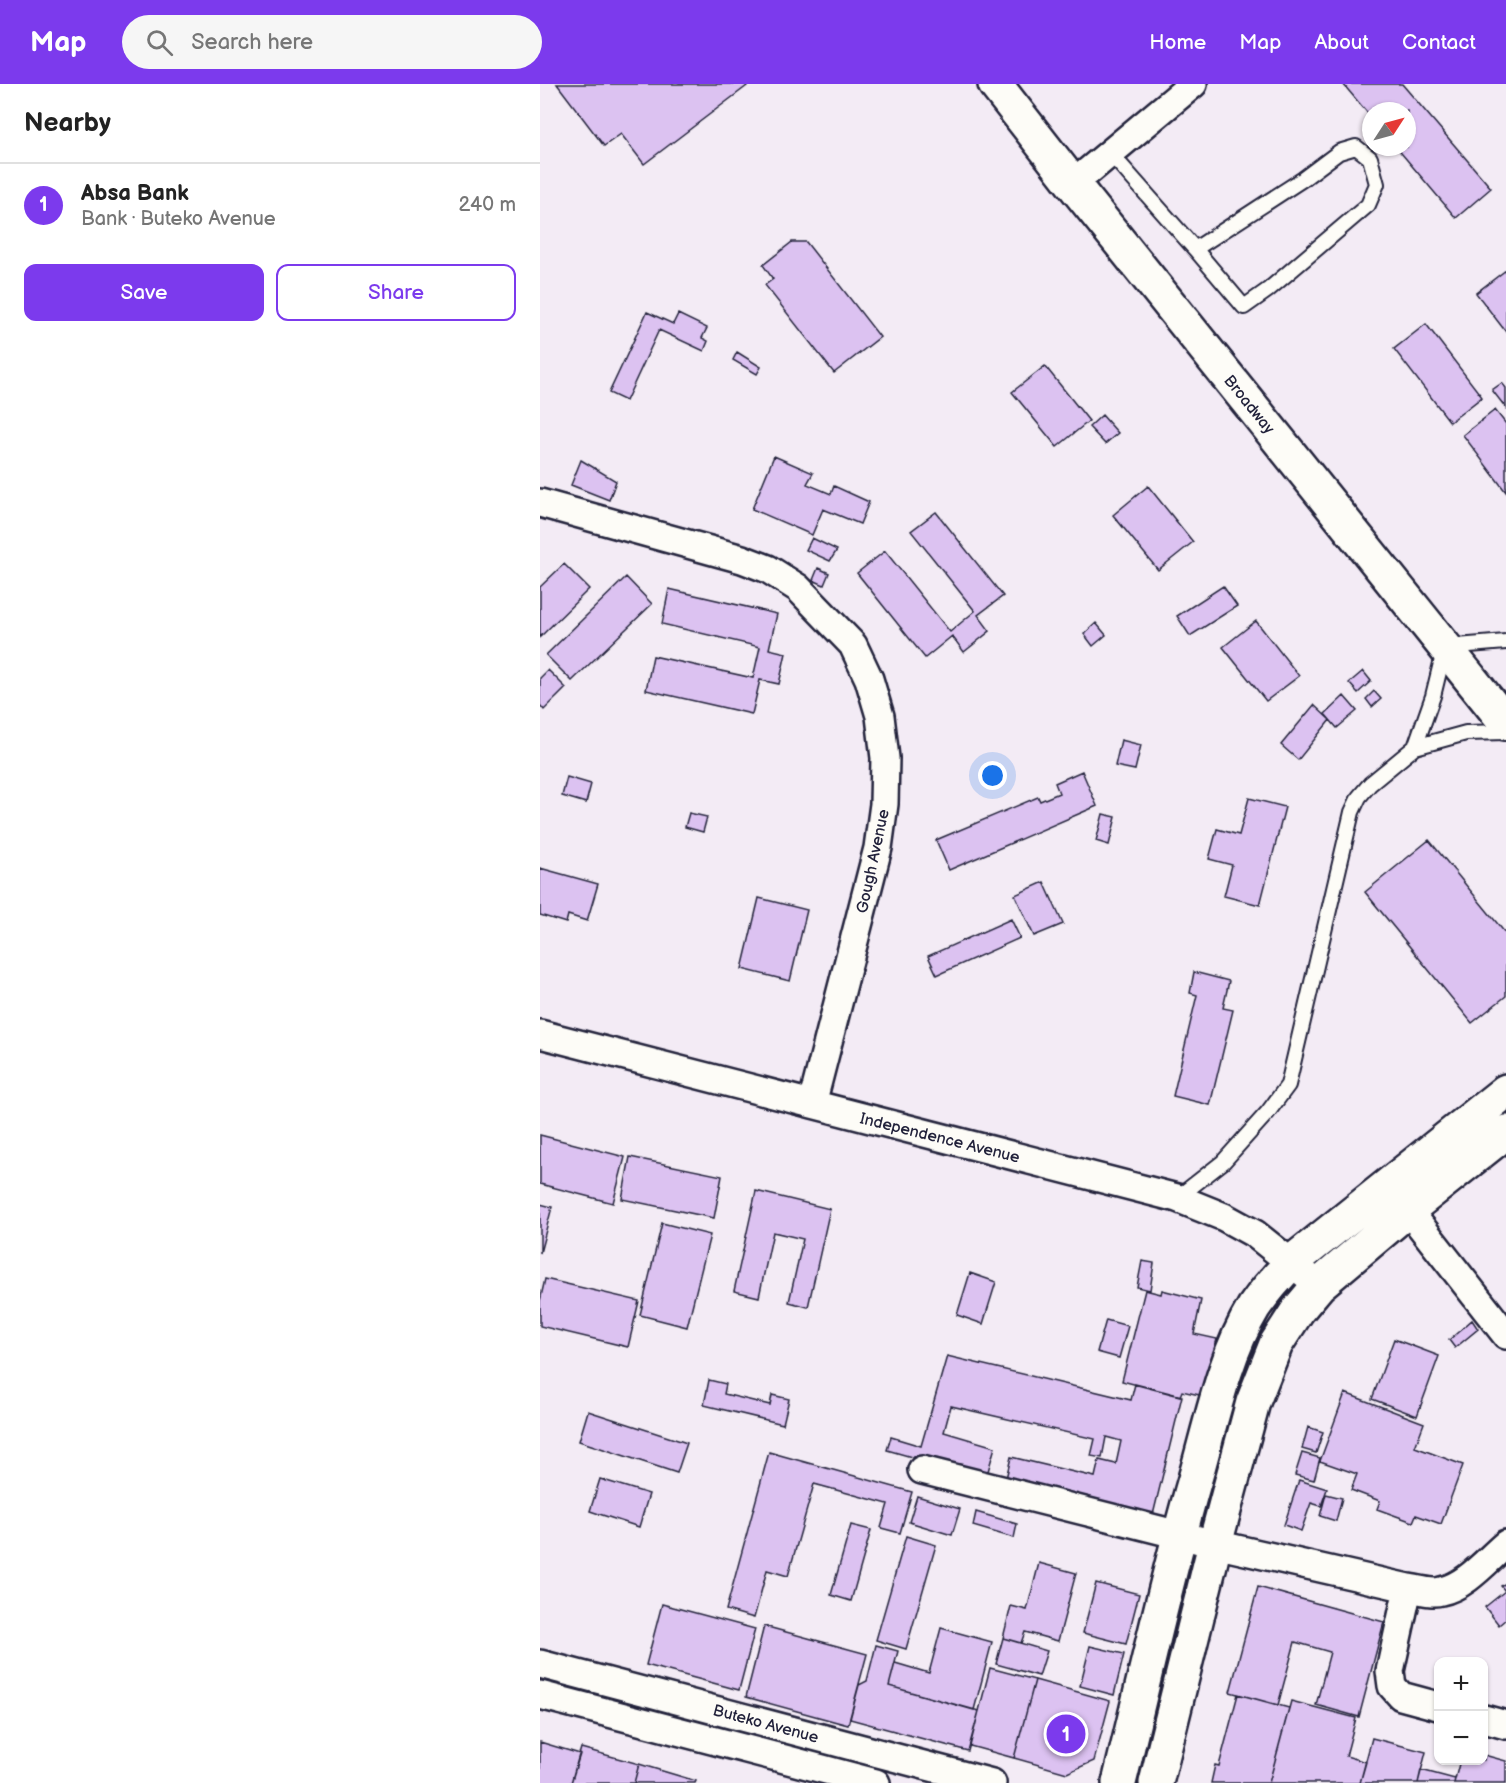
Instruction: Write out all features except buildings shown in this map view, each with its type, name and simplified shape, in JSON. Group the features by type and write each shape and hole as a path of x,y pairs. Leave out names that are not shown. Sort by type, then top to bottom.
{"main road":[{"name":"Broadway","path":"995,84 1506,723"},
{"path":"1116,1780 1179,1534 1220,1392 1245,1325 1265,1292 1292,1262 1506,1091"},
{"path":"1157,1783 1215,1544 1253,1402 1263,1371 1276,1344 1287,1325 1319,1285 1506,1132"}],"street":[{"path":"1073,184 1193,84"},
{"name":"Gough Avenue","path":"540,503 742,559 768,569 798,588 827,616 853,645 869,679 880,716 885,758 884,804 878,848 812,1104"},
{"name":"Independence Avenue","path":"540,1034 1177,1198 1224,1217 1255,1234 1319,1285"},
{"path":"1408,1210 1504,1330"},
{"path":"922,1470 1215,1544 1408,1588 1439,1592 1452,1588 1465,1579 1506,1544"},
{"path":"1408,1588 1390,1671 1392,1686 1401,1696 1434,1705"},
{"name":"Buteko Avenue","path":"540,1664 992,1783"},
{"name":"Buteko Avenue","path":"540,1695 872,1782"},
{"path":"1488,1720 1506,1725"},
{"path":"872,1782 876,1751"}],"lane":[{"path":"1111,154 1244,307 1269,290 1368,205 1377,184 1370,158 1356,147 1339,153 1195,249"},
{"path":"1415,747 1433,696 1445,647 1506,642"},
{"path":"1177,1198 1223,1162 1268,1113 1288,1085 1352,812 1359,797 1370,784 1415,747 1466,733 1506,732"}],"place":[{"name":"Absa Bank","path":"1066,1734"}]}
